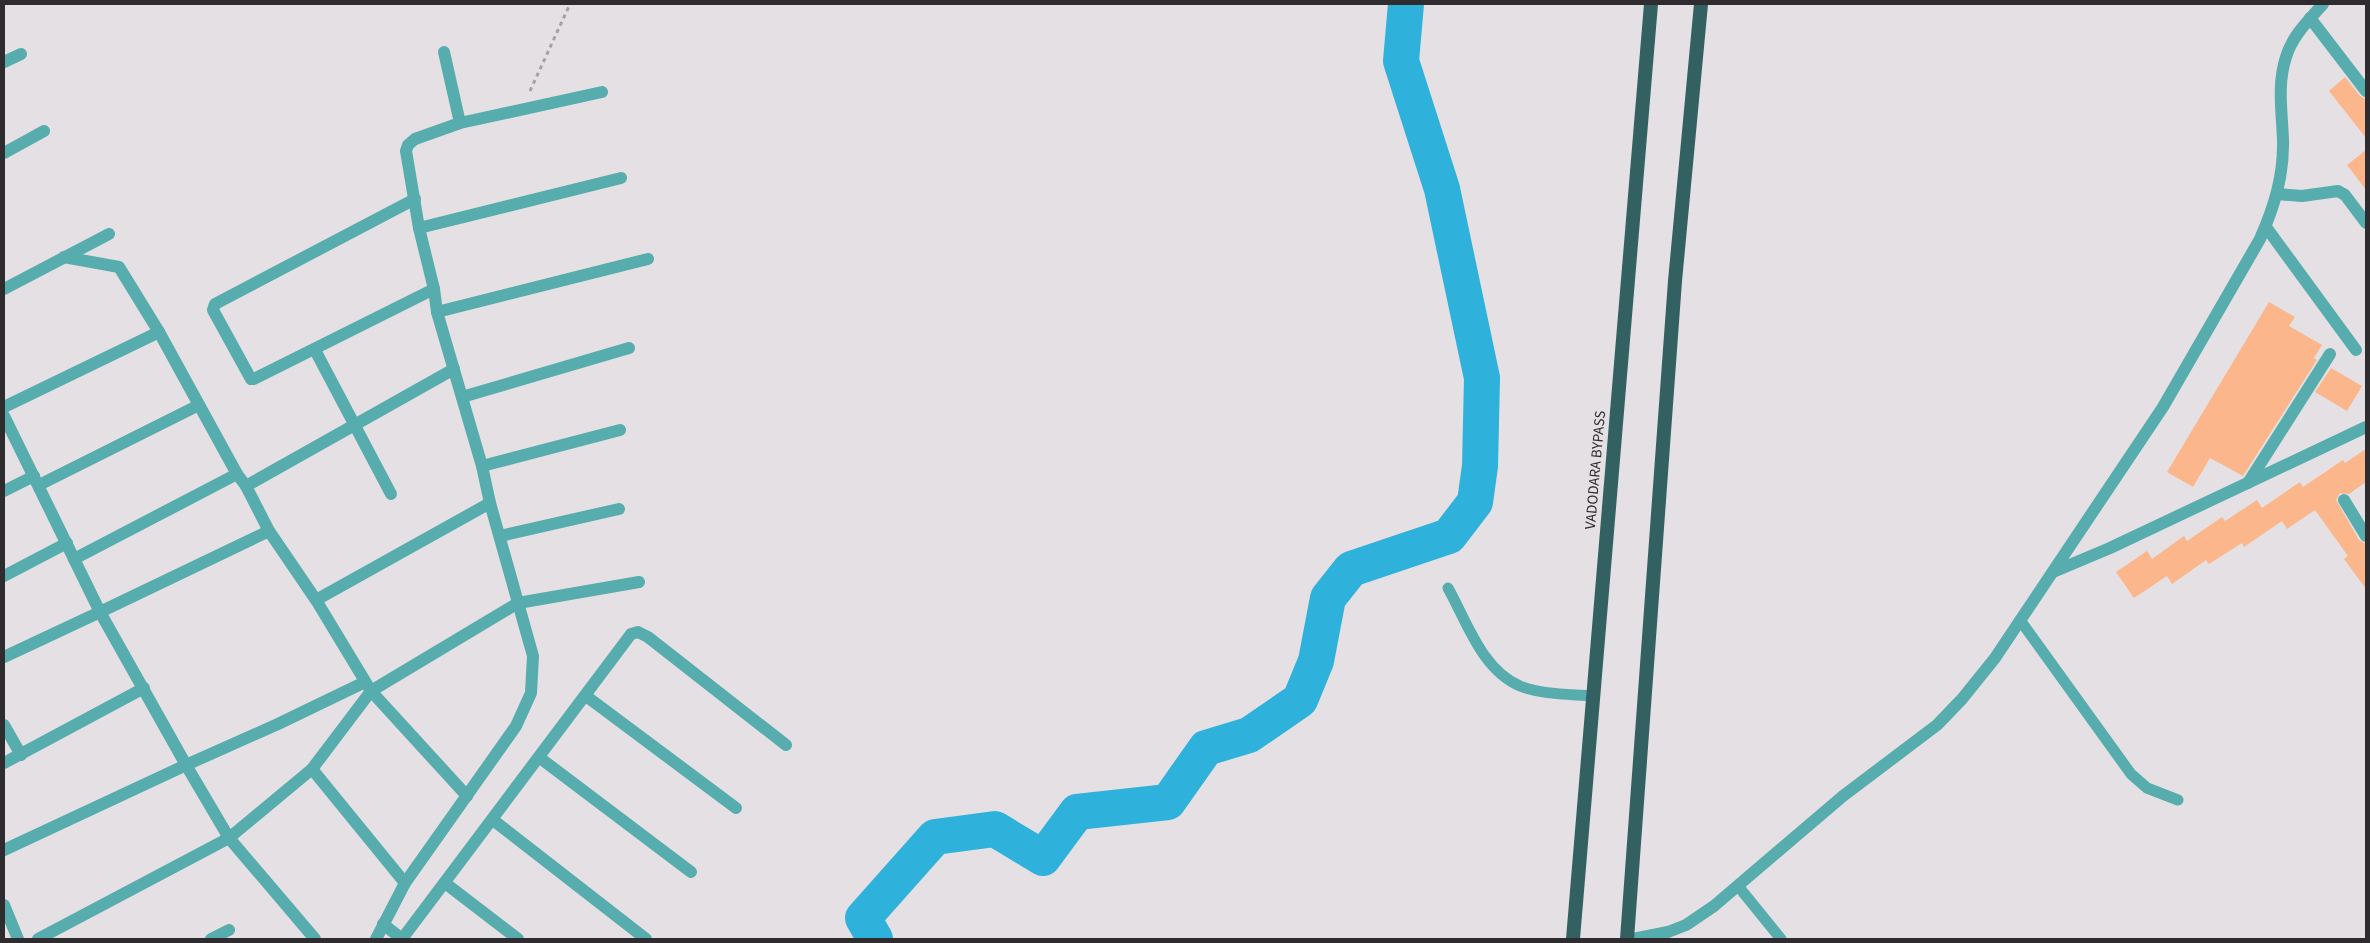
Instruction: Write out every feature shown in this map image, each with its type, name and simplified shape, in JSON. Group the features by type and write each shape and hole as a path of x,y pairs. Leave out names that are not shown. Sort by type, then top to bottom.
{"highway":[{"name":"VADODARA BYPASS","path":"1573,939 1651,4"},
{"path":"1627,939 1675,281 1701,4"}],"street":[{"path":"1633,939 1669,936 1714,906 1843,796 1937,724 1962,699 1995,658 2163,407 2266,227 2278,194 2282,162 2280,95 2286,55 2294,40 2323,4"},
{"path":"2310,18 2366,91"},
{"path":"444,52 460,123"},
{"path":"4,62 21,54"},
{"path":"376,939 405,883 516,726 530,693 533,656 438,312 419,228 406,151 408,145 415,140 460,123 602,92"},
{"path":"4,153 44,131"},
{"path":"419,228 621,178"},
{"path":"2278,194 2302,196 2338,191 2345,195 2366,222"},
{"path":"415,199 213,307 252,379 257,379 434,289"},
{"path":"2266,227 2356,350"},
{"path":"4,289 110,234"},
{"path":"64,257 119,267 160,332 237,474 246,486 268,531 316,600 368,686 467,796"},
{"path":"438,312 648,259"},
{"path":"4,407 160,332"},
{"path":"462,397 629,348"},
{"path":"315,350 391,494"},
{"path":"2248,483 2330,354"},
{"path":"246,486 454,369"},
{"path":"4,491 37,480 199,405"},
{"path":"4,416 100,612 229,838 315,939"},
{"path":"2052,572 2110,548 2366,427"},
{"path":"482,466 620,430"},
{"path":"74,559 237,474"},
{"path":"2344,500 2366,536"},
{"path":"316,600 490,503"},
{"path":"500,536 619,509"},
{"path":"4,657 268,531"},
{"path":"4,576 67,543"},
{"path":"4,850 186,765 368,686 518,602 639,582"},
{"path":"383,924 402,939 540,758 631,634 638,632 648,637 786,745"},
{"path":"38,939 229,838 312,769 368,686"},
{"path":"4,763 144,688"},
{"path":"586,696 736,808"},
{"path":"4,725 21,755"},
{"path":"540,758 691,872"},
{"path":"312,769 405,883"},
{"path":"493,820 646,939"},
{"path":"445,884 518,939"},
{"path":"4,904 12,937"},
{"path":"211,939 229,930"}],"lane":[{"path":"1448,588 1493,668 1521,686 1548,692 1593,696"},
{"path":"2020,620 2131,774 2147,788 2178,800"},
{"path":"1738,886 1781,939"}],"path":[{"path":"521,109 570,4"}],"building":[{"path":"2345,77 2360,96 2366,99 2366,138 2329,91"},
{"path":"2366,150 2366,190 2347,165"},
{"path":"2269,302 2295,317 2289,326 2322,345 2314,358 2317,360 2243,476 2210,458 2193,487 2167,472"},
{"path":"2331,368 2362,386 2347,411 2315,392"},
{"path":"2366,449 2366,482 2349,494 2340,493 2336,500 2359,540 2366,544 2366,589 2344,559 2348,556 2315,510 2287,529 2282,521 2244,547 2242,543 2209,564 2206,560 2172,584 2167,576 2134,598 2116,572 2147,551 2152,559 2184,536 2187,541 2222,517 2225,521 2257,500 2262,508 2300,482 2303,487 2343,460 2345,463"}],"waterway":[{"path":"875,939 863,918 935,837 995,829 1043,858 1077,812 1168,802 1206,748 1249,735 1300,700 1316,661 1328,598 1351,569 1449,536 1475,502 1480,466 1482,378 1442,189 1401,61 1406,4"}]}
